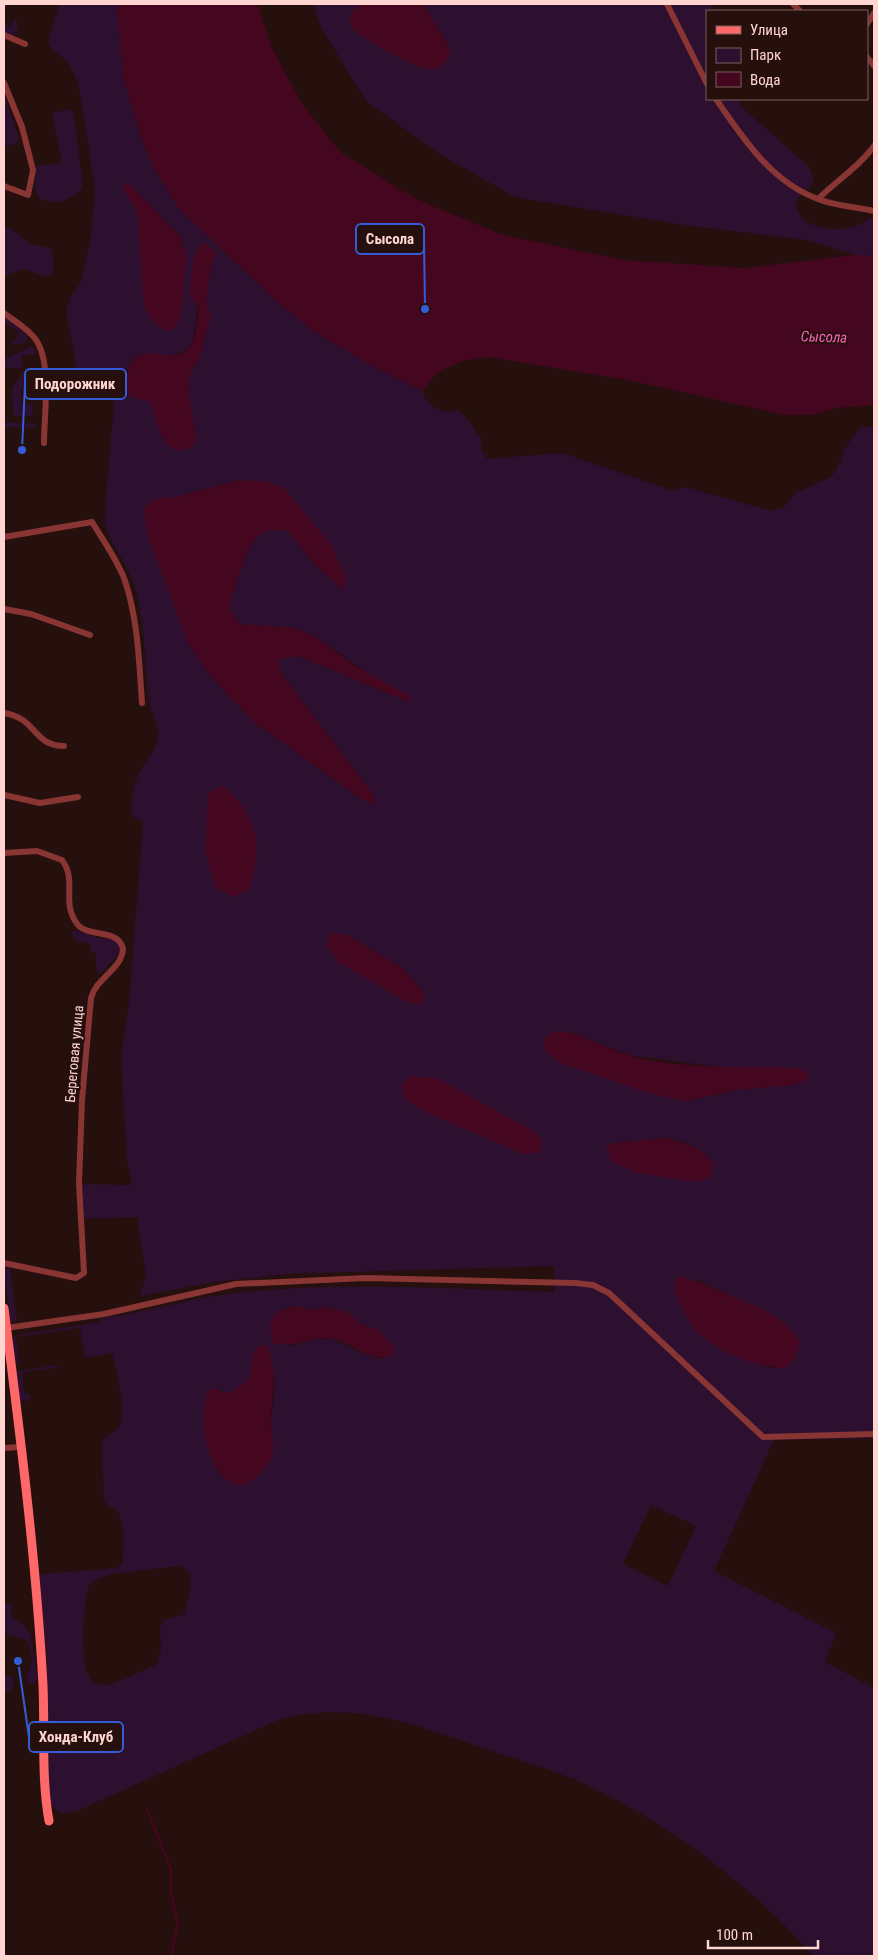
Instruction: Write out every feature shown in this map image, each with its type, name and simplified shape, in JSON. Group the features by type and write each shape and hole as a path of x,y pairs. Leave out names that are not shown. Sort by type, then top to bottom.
{"street":[{"path":"667,4 706,82"},
{"path":"4,35 25,44"},
{"path":"4,83 22,127 33,170 28,195 4,186"},
{"path":"717,100 765,165 790,184 818,199 874,211"},
{"path":"818,199 836,180 849,174 874,146"},
{"path":"4,313 35,338 43,357 45,370 44,443"},
{"path":"4,537 92,522 111,551 123,577 133,611 142,703"},
{"path":"4,609 31,614 90,635"},
{"path":"4,713 22,718 48,744 64,746"},
{"path":"4,795 38,803 78,797"},
{"name":"Береговая улица","path":"4,853 37,851 62,860 70,883 67,902 76,922 82,928 113,936 123,949 121,958 94,988 91,998 83,1095 79,1183 84,1273 76,1278 4,1263"},
{"path":"6,1328 104,1314 236,1284 366,1278 593,1285 609,1293 763,1437 874,1434"},
{"path":"4,1308 6,1339 20,1447 43,1685 45,1797 49,1821"},
{"path":"4,1448 20,1447"}],"green space":[{"path":"59,4 117,4 123,77 140,134 154,169 180,210 281,305 315,332 367,363 422,391 427,401 436,408 447,412 459,411 481,438 481,449 487,459 562,453 671,490 686,487 771,511 783,508 795,493 831,477 837,469 845,448 860,427 874,427 874,1438 774,1440 714,1571 836,1633 825,1662 874,1688 874,1956 813,1956 766,1907 711,1861 651,1820 591,1787 550,1770 452,1737 403,1722 379,1717 355,1713 330,1712 304,1714 278,1720 75,1812 61,1813 53,1807 49,1797 47,1665 39,1574 117,1568 122,1564 124,1544 122,1522 117,1509 108,1506 104,1500 102,1441 117,1429 122,1413 122,1403 112,1353 85,1358 80,1328 16,1337 19,1364 14,1361 13,1338 17,1335 99,1322 102,1318 202,1298 275,1289 395,1287 554,1292 555,1266 286,1274 214,1282 141,1296 141,1290 146,1277 137,1217 84,1219 82,1184 132,1185 127,1159 121,1059 129,1002 143,823 132,816 132,804 133,791 137,779 155,747 158,730 149,701 142,623 136,592 128,570 108,535 104,522 114,402 109,396 84,394 80,389 66,310 70,298 81,282 91,238 95,188 78,83 68,62 52,50 48,42","holes":["133,188 179,235 184,244 137,211 126,192","208,245 212,260 206,301 211,316 200,357 191,371 188,389 196,439 165,442 150,402 126,377 130,364 137,356 144,354 169,355 185,351 192,343","240,480 346,578 343,589 316,566 288,531 269,531 258,536 250,548 237,582 230,609 240,624 295,628 316,637 409,702 299,656 278,659 282,675 370,790 376,804 363,800 255,723 211,677 188,643 157,498 172,498","348,935 404,969 425,994","568,1031 629,1055 809,1079 793,1085 735,1090 687,1101","666,1138 687,1143 708,1156 613,1143","697,1280 728,1294 785,1368 770,1368 733,1355","298,1306 311,1310 326,1307 349,1313 359,1323 378,1330 381,1359 360,1352 334,1339 318,1339 287,1346 284,1308","259,1346 275,1380 271,1423 273,1452 227,1481 217,1470 205,1438 220,1389 224,1393 233,1392 246,1382 252,1371 252,1356","651,1505 696,1526 668,1586 623,1564","179,1566 189,1572 190,1588 184,1614 164,1620 160,1627 161,1651 156,1665 107,1686 92,1682 86,1671 83,1648 84,1612 91,1582 111,1574"]},
{"path":"313,4 364,4 358,5 450,55 447,43 423,4 710,4 712,10 706,10 706,100 738,100 747,112 808,166 813,176 813,184 796,200 797,210 809,223 838,229 856,226 874,217 874,256 855,255 808,240 684,225 515,197 443,156 367,102 322,29"},
{"path":"15,18 18,25 15,32 12,36 4,33 4,24 11,27"},
{"path":"4,94 19,138 16,144 4,146"},
{"path":"70,109 74,115 83,188 74,196 59,202 41,200 35,190 36,166 62,163 52,113"},
{"path":"4,226 13,230 30,244 50,248 53,255 53,273 46,277 24,269 4,276"},
{"path":"4,316 25,333 27,338 24,343 10,345 19,333 4,322"},
{"path":"31,347 35,349 35,355 22,355 22,368 4,368 4,359"},
{"path":"22,373 35,373 34,388 21,388 21,404 34,405 32,416 15,416 13,414 12,389"},
{"path":"4,378 5,422 33,424 37,428 4,427"},
{"path":"75,930 99,938 112,939 120,946 120,953 100,974 96,970 96,954 91,952 90,944 74,940 72,932"},
{"path":"10,1267 18,1321 12,1322 10,1319 4,1270"},
{"path":"58,1365 60,1367 23,1372 23,1392 30,1395 30,1400 21,1401 20,1403 16,1374 18,1371"},
{"path":"4,1603 15,1606 10,1611 11,1617 25,1626 30,1635 38,1678 34,1684 29,1684 26,1680 32,1660 28,1641 4,1633"},
{"path":"4,1674 15,1678 11,1690 4,1694"}],"water":[{"path":"117,4 257,4 272,48 301,102 340,152 416,199 503,235 624,260 744,268 855,255 874,256 874,405 836,408 813,415 784,415 628,380 489,357 465,360 438,372 422,391 367,363 315,332 281,305 180,210 154,169 140,134 123,77"},
{"path":"423,4 447,43 450,55 441,68 423,69 385,51 352,29 349,17 358,5"},
{"path":"126,182 179,235 187,256 182,312 177,324 169,331 160,328 151,319 144,306 137,211 125,191 123,184"},
{"path":"202,243 208,245 217,254 212,260 206,301 211,316 200,357 191,371 188,389 196,439 192,447 178,450 173,449 165,442 150,402 130,396 126,386 126,377 133,360 139,355 147,353 173,356 181,354 191,345 196,330 199,308 190,297 192,268 195,255"},
{"path":"240,480 268,482 284,488 331,545 346,578 343,590 316,566 288,531 276,530 266,532 258,536 250,548 233,593 230,609 240,624 295,628 316,637 355,666 410,696 409,702 299,656 278,659 282,675 370,790 377,805 363,800 255,723 211,677 188,643 147,534 144,508 157,498 172,498"},
{"path":"223,785 235,797 251,820 257,845 254,873 249,890 233,897 216,888 205,852 208,794"},
{"path":"331,933 348,935 404,969 425,994 421,1004 408,1003 338,962 326,945"},
{"path":"556,1031 575,1034 619,1052 648,1060 690,1065 796,1068 807,1072 809,1079 793,1085 735,1090 687,1101 651,1094 557,1062 544,1048 545,1037"},
{"path":"410,1076 439,1079 535,1132 542,1141 540,1152 524,1154 429,1114 407,1101 401,1087"},
{"path":"666,1138 687,1144 705,1154 714,1165 710,1177 696,1182 637,1173 612,1162 606,1146 613,1143"},
{"path":"678,1276 691,1279 758,1307 786,1324 800,1342 795,1358 785,1368 765,1366 733,1355 706,1340 690,1323 673,1289"},
{"path":"298,1306 311,1310 326,1307 349,1313 359,1323 378,1330 394,1347 392,1356 375,1357 342,1341 326,1338 290,1344 273,1343 271,1321 282,1310"},
{"path":"259,1346 268,1346 273,1366 274,1384 271,1421 273,1452 268,1464 260,1474 250,1482 240,1485 231,1483 224,1477 212,1458 204,1431 205,1403 207,1392 213,1388 224,1393 232,1392 246,1382 252,1371 252,1356"}],"waterway":[{"path":"147,1809 171,1870 171,1892 178,1924 171,1956"}],"place":[{"name":"Сысола","path":"425,309"},
{"name":"Подорожник","path":"22,450"},
{"name":"Хонда-Клуб","path":"18,1661"}]}
